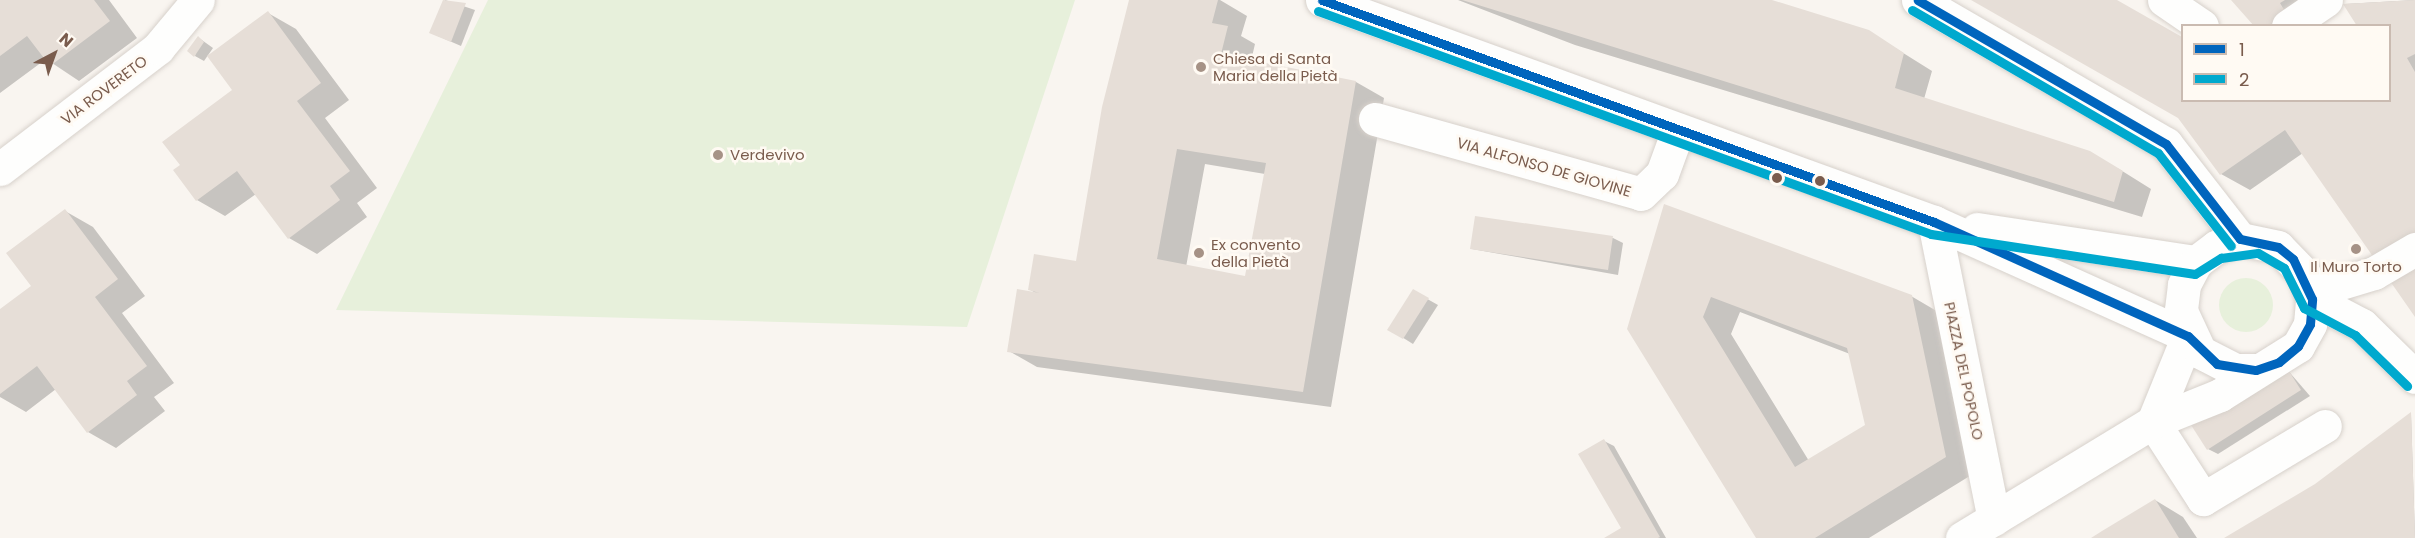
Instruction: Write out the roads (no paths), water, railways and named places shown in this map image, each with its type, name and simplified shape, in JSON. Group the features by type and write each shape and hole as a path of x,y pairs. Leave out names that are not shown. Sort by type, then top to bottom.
{"main road":[{"name":"VIA ROVERETO","path":"0,169 158,48 198,0"},
{"path":"1322,0 1934,222 2188,336 2217,364 2256,370"},
{"path":"1918,0 2166,144 2241,239"},
{"path":"2164,0 2199,24"},
{"path":"2291,24 2326,0"},
{"name":"VIA ALFONSO DE GIOVINE","path":"1375,119 1641,194 1662,174 1678,130"},
{"path":"1934,222 2196,262"},
{"name":"PIAZZA DEL POPOLO","path":"1934,222 1994,519"},
{"path":"1962,538 2153,422 2220,395 2256,370 2279,362 2298,346 2310,324 2312,296 2304,274 2278,247 2241,239 2216,247 2196,262 2184,285 2181,311 2188,336 2153,422"},
{"path":"2312,296 2374,273 2415,249"},
{"path":"2312,296 2362,325 2415,377"},
{"path":"2153,422 2203,499 2325,426"}],"place":[{"name":"Chiesa di Santa Maria della Pietà","path":"1201,67"},
{"name":"Verdevivo","path":"718,155"},
{"name":"Il Muro Torto","path":"2356,249"},
{"name":"Ex convento della Pietà","path":"1199,253"}]}
